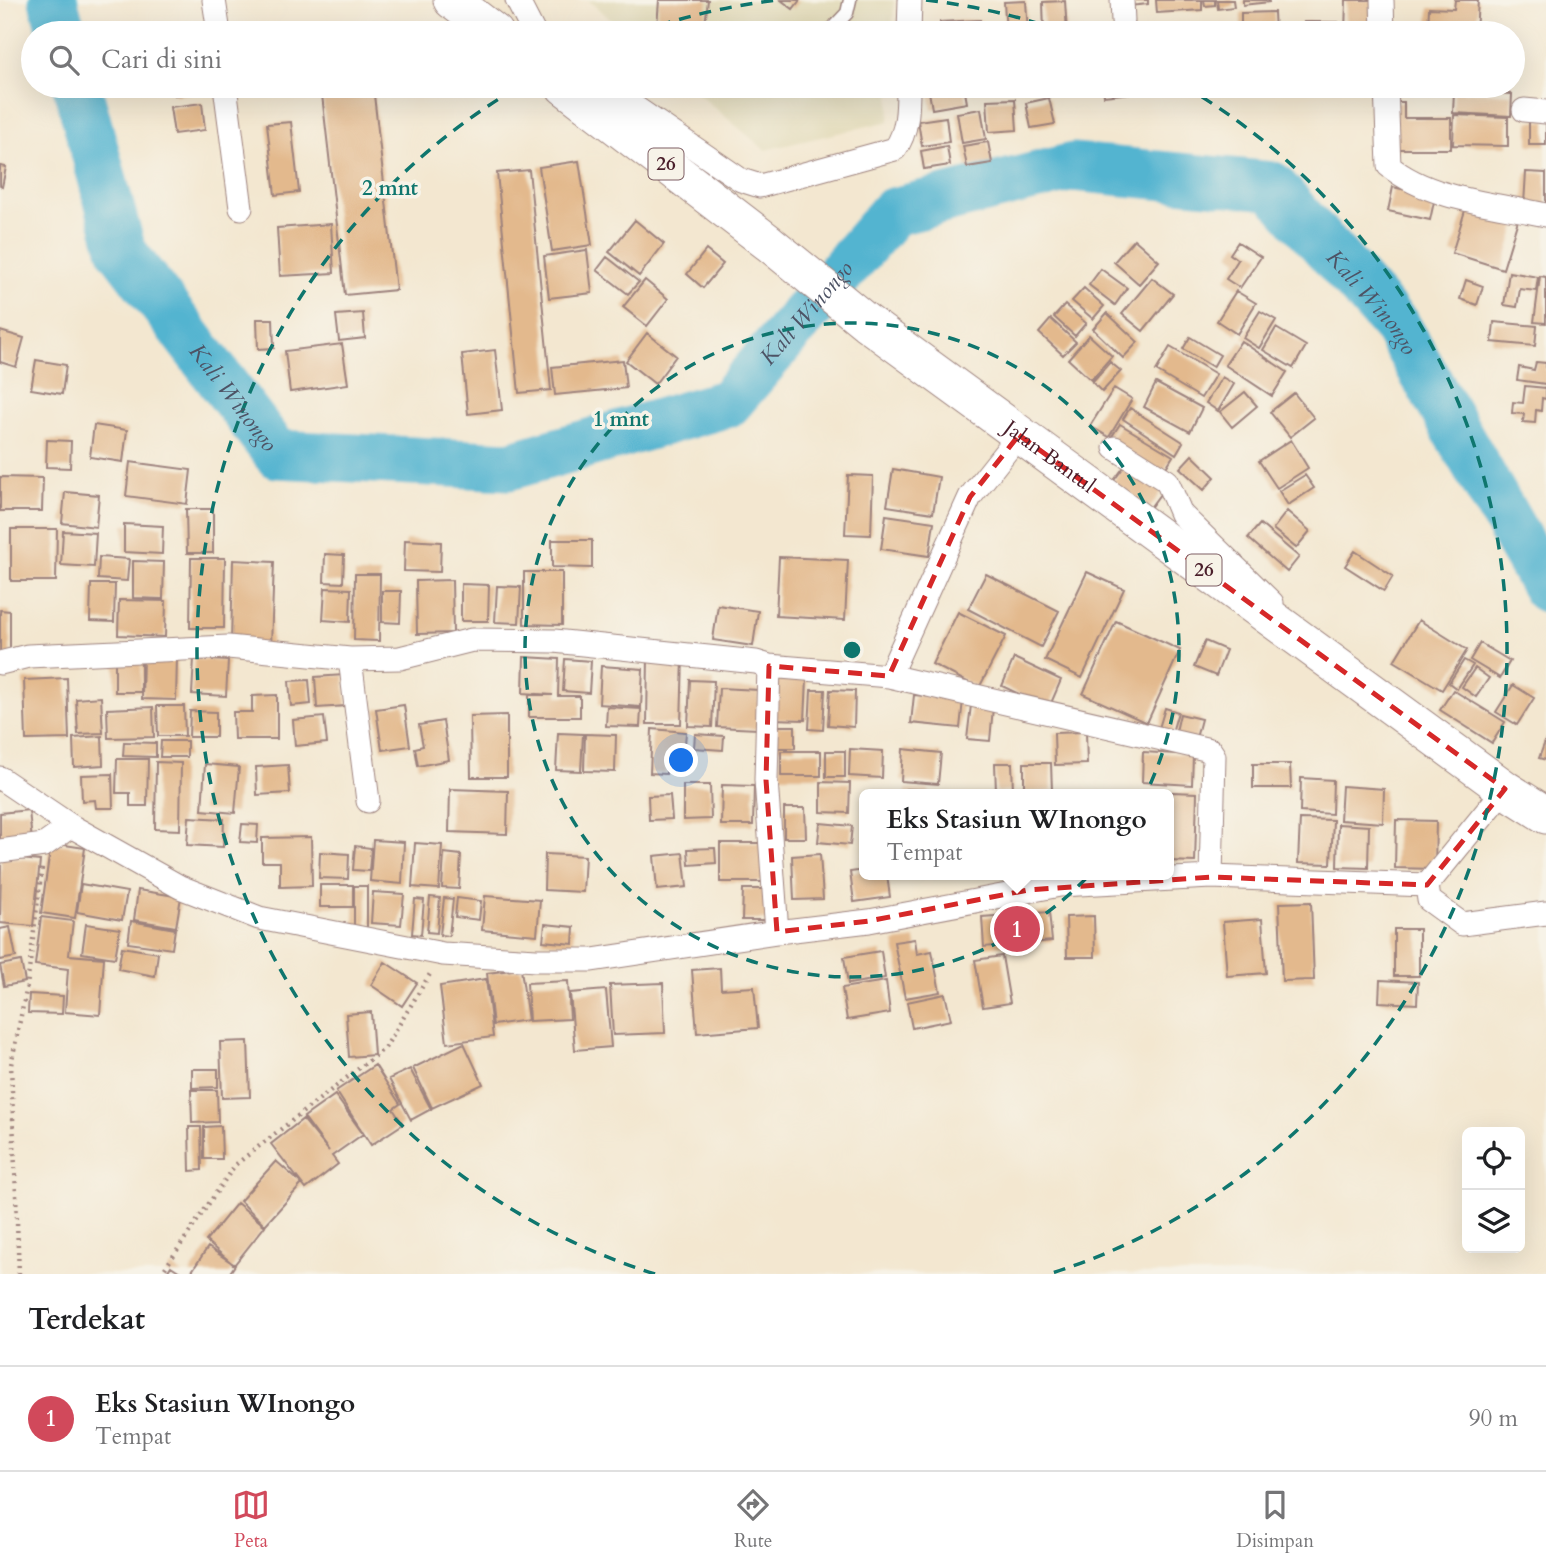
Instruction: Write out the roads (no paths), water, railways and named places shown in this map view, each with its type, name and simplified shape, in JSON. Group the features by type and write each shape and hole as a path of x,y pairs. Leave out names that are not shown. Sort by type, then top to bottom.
{"main road":[{"path":"452,0 479,21"},
{"name":"Jalan Bantul","path":"580,98 769,243 1011,445 1270,618 1497,798 1546,815"}],"street":[{"path":"214,0 217,21"},
{"path":"517,0 528,21"},
{"path":"909,21 910,0"},
{"path":"1382,0 1383,21"},
{"path":"227,98 241,208"},
{"path":"621,98 741,180 760,186 895,149 900,142 908,112 908,98"},
{"path":"1386,98 1389,166 1403,177 1432,190 1546,215"},
{"path":"889,676 970,497 1011,445"},
{"path":"1115,449 1167,481 1181,514 1271,600 1275,610 1270,618"},
{"path":"0,663 28,656 228,647 350,659 400,658 472,640 554,641 756,662 769,666 889,676 1210,750 1214,756 1211,877"},
{"path":"350,659 368,801"},
{"path":"769,666 766,780 777,932"},
{"path":"0,778 71,826 180,887 259,918 443,954 536,960 592,960 869,921 1060,885 1154,880"},
{"path":"1497,798 1427,886 1429,900 1462,924 1546,913"},
{"path":"0,851 44,845 71,826"},
{"path":"1174,879 1211,877 1427,886"}],"lane":[{"path":"839,21 846,13 850,0"}],"waterway":[{"name":"Kali Winongo","path":"53,0 59,21"},
{"name":"Kali Winongo","path":"80,98 122,251 277,454 509,466 728,403 893,212 1073,167 1272,186 1397,327 1546,588"}],"place":[{"name":"Eks Stasiun WInongo","path":"1017,929"}]}
